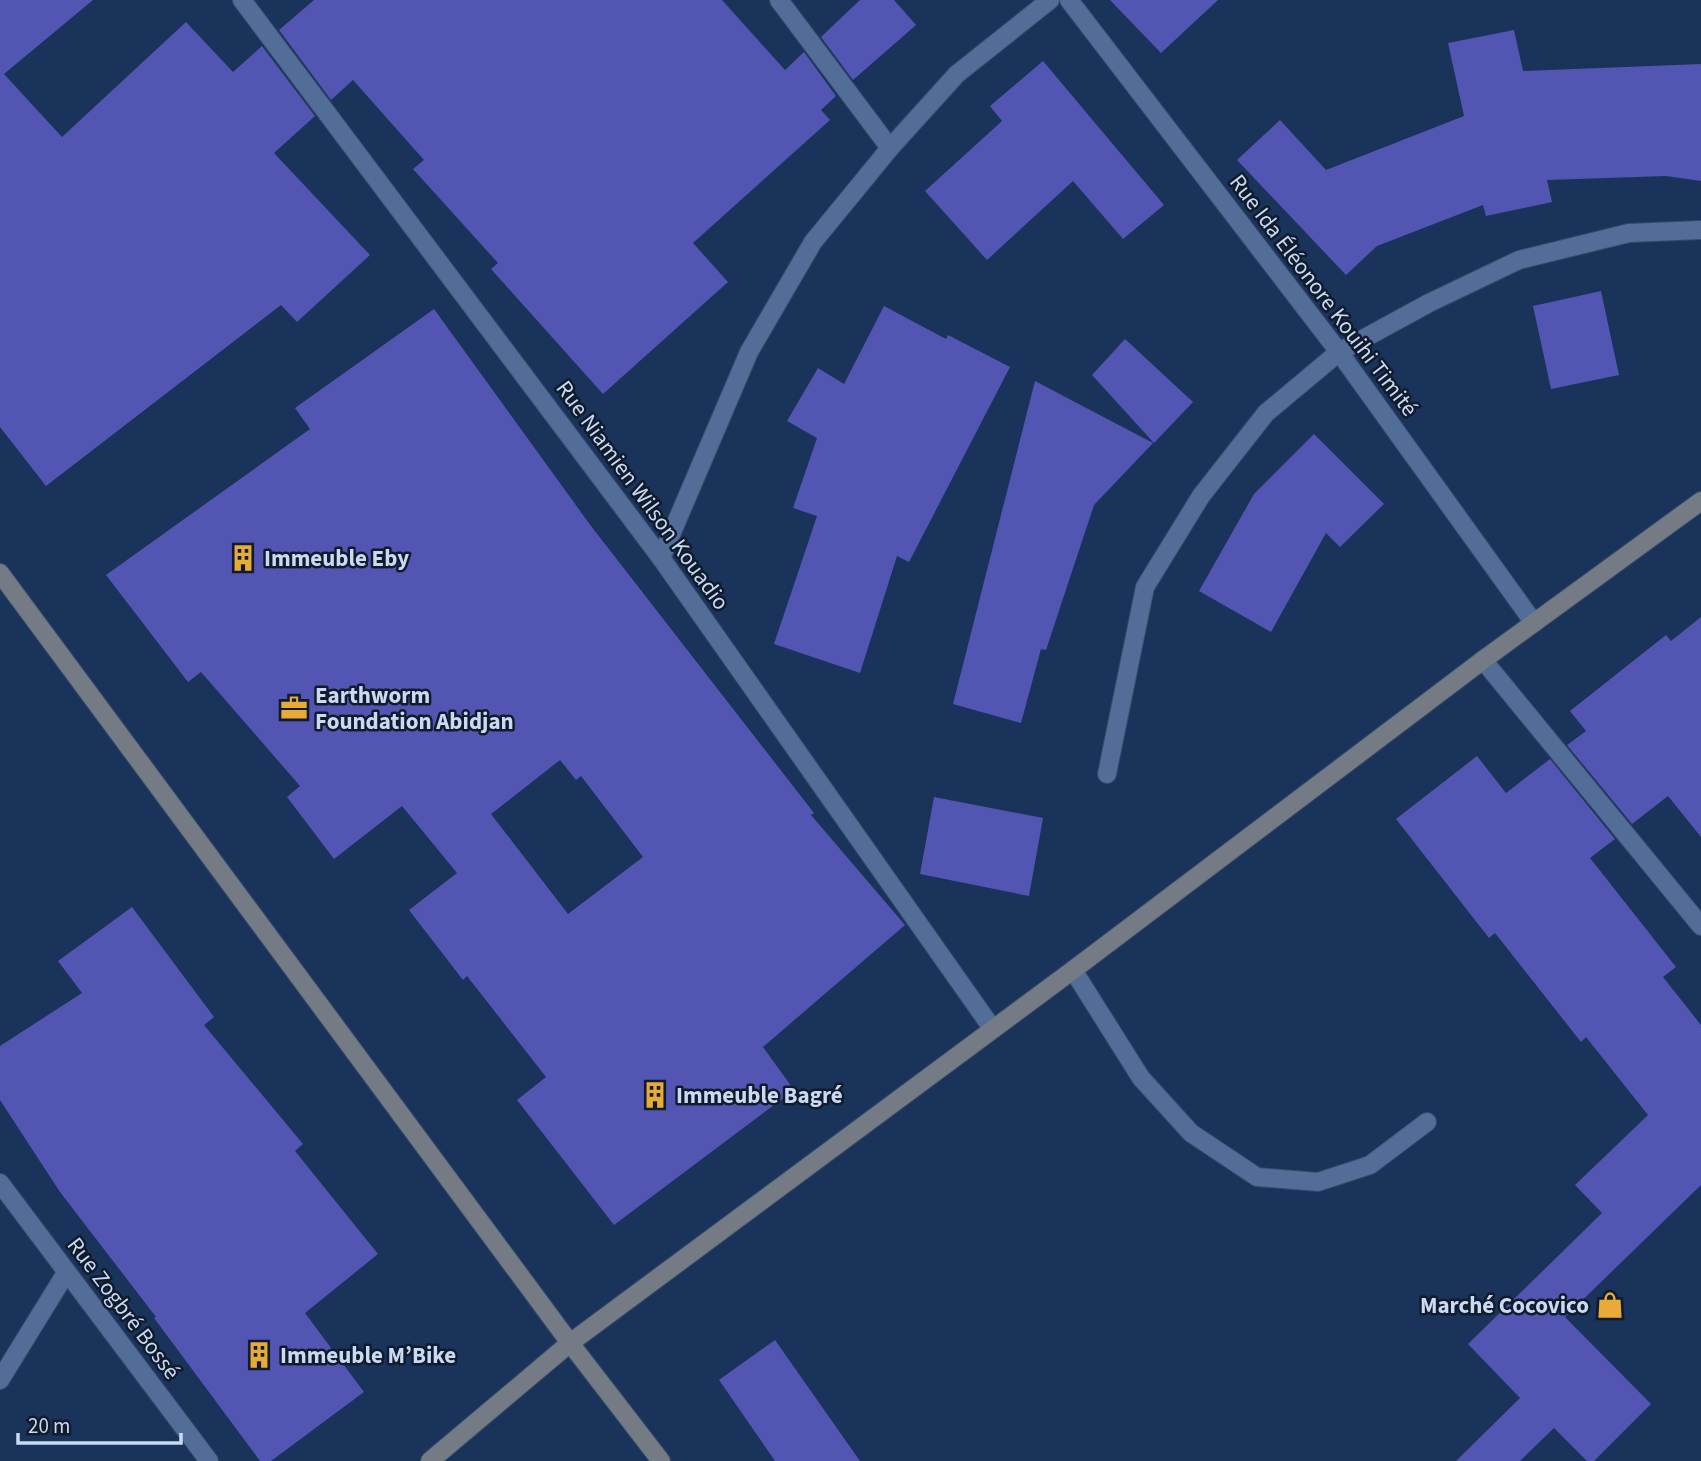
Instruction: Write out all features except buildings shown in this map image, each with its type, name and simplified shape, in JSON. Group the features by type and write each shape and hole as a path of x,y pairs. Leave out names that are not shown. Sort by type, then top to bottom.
{"street":[{"name":"Rue Niamien Wilson Kouadio","path":"242,0 661,558 992,1028"},
{"path":"779,0 890,148"},
{"path":"661,558 749,352 813,242 890,148 957,74 1050,0"},
{"name":"Rue Ida Éléonore Kouihi Timité","path":"1069,0 1339,352 1534,623"},
{"path":"1107,774 1145,587 1201,496 1266,413 1339,352 1429,303 1519,260 1629,233 1701,230"},
{"path":"430,1461 570,1343 1073,970 1483,660 1701,501"},
{"path":"0,573 570,1343 661,1461"},
{"path":"1483,660 1701,926"},
{"path":"1073,970 1141,1078 1191,1133 1257,1177 1318,1182 1370,1165 1427,1122"},
{"name":"Rue Zogbré Bossé","path":"0,1183 209,1461"},
{"path":"0,1380 66,1273"}],"place":[{"name":"Immeuble Eby","path":"243,558"},
{"name":"Earthworm Foundation Abidjan","path":"294,708"},
{"name":"Immeuble Bagré","path":"655,1095"},
{"name":"Marché Cocovico","path":"1610,1305"},
{"name":"Immeuble M’Bike","path":"259,1355"}]}
